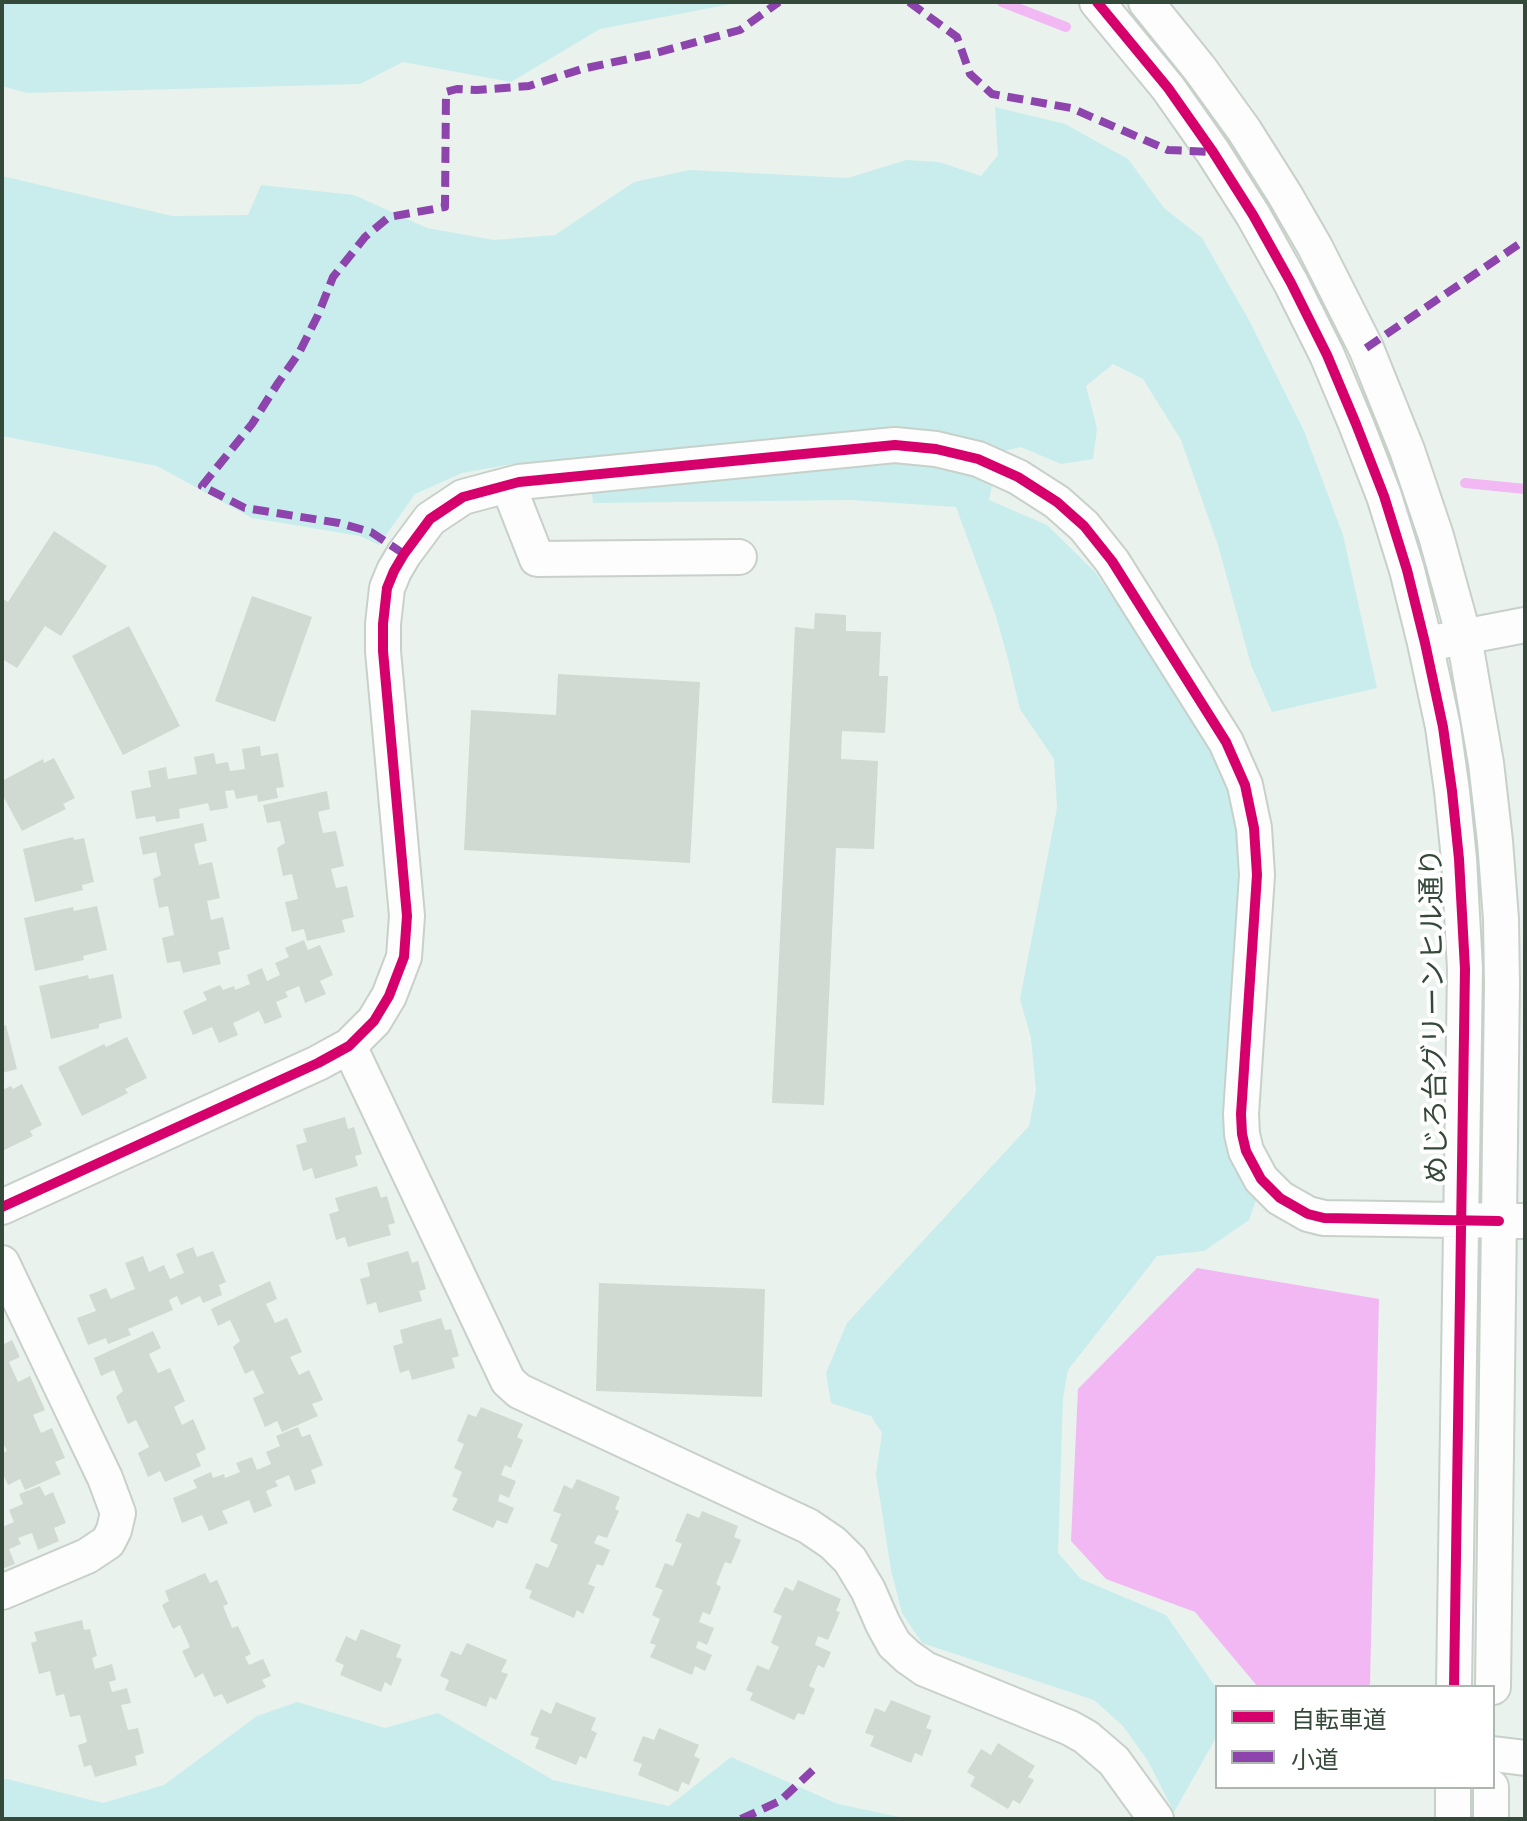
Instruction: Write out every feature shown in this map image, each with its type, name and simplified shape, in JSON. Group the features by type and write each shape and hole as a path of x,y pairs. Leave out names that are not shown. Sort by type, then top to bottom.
{"street":[{"name":"めじろ台グリーンヒル通り","path":"1097,2 1168,88 1213,152 1291,283 1327,355 1373,467 1407,570 1425,643 1452,791 1465,969 1454,1685"},
{"path":"1146,2 1244,130 1315,247 1366,348 1407,450 1436,536 1464,637 1486,763 1495,841 1501,919 1512,1221 1493,1685"},
{"path":"2,1207 318,1063 349,1046 374,1021 389,996 404,957 407,916 383,651 387,588 404,554 430,519 463,497 519,482 895,445 936,449 978,459 1018,477 1057,502 1084,526 1112,561 1226,742 1245,785 1254,828 1257,875 1241,1114 1246,1151 1261,1179 1280,1198 1308,1214 1324,1218 1512,1221"},
{"path":"508,485 537,559 739,557"},
{"path":"1425,643 1525,625"},
{"path":"349,1046 508,1381 519,1391 794,1520 833,1543 850,1560 894,1644 908,1657 925,1669 1086,1737 1114,1761 1156,1819"},
{"path":"2,1263 105,1478 118,1513 108,1542 87,1556 2,1592"},
{"path":"1495,1754 1525,1758"},
{"path":"1453,1789 1453,1819"},
{"path":"1491,1789 1491,1819"}],"shaded area":[{"path":"2,2 742,2 600,29 511,82 403,62 360,84 27,93 2,86"},
{"path":"995,107 1065,124 1128,159 1164,208 1202,238 1249,320 1304,431 1343,535 1377,688 1272,712 1251,665 1218,545 1181,440 1143,379 1113,364 1086,386 1097,429 1093,459 1061,464 1021,447 999,452 989,500 1047,525 1095,572 1181,697 1228,775 1244,836 1235,1159 1256,1200 1249,1220 1204,1251 1157,1256 1068,1370 1063,1398 1058,1553 1081,1579 1166,1615 1215,1686 1215,1740 1174,1812 1148,1761 1123,1726 1094,1700 922,1643 902,1613 891,1570 876,1474 882,1433 871,1416 831,1403 826,1373 847,1323 1029,1126 1036,1090 1031,1038 1020,999 1057,808 1054,759 1020,709 996,616 956,507 852,500 593,503 587,457 518,463 462,473 415,494 379,545 360,536 252,518 157,466 2,436 2,176 172,216 248,215 261,185 354,195 427,228 494,240 555,235 634,182 690,170 848,178 906,160 939,162 981,176 998,155"},
{"path":"1197,1268 1379,1299 1370,1684 1256,1685 1195,1612 1106,1579 1071,1541 1078,1389"},
{"path":"297,1702 385,1728 438,1713 553,1780 669,1806 731,1757 838,1804 909,1819 2,1819 2,1779 103,1803 164,1785 257,1716"}],"building":[{"path":"54,531 107,566 61,636 45,626 17,668 2,659 2,598 8,602"},
{"path":"252,596 312,617 275,722 215,701"},
{"path":"815,613 846,615 846,631 881,632 879,676 888,676 885,733 842,731 841,759 878,761 874,849 836,848 824,1105 772,1103 795,627 814,629"},
{"path":"129,626 180,726 123,755 72,656"},
{"path":"558,674 700,682 690,863 464,850 471,710 556,715"},
{"path":"260,746 261,756 278,753 284,787 276,788 278,798 258,802 257,795 236,799 234,790 225,791 228,808 210,811 208,803 179,809 180,818 156,822 155,816 136,819 131,791 151,787 148,771 166,767 168,779 197,774 194,757 214,753 216,764 228,762 230,771 245,769 242,749"},
{"path":"54,758 75,798 63,804 66,809 22,831 2,794 2,781 43,759 44,763"},
{"path":"327,791 330,809 318,812 323,833 336,831 344,866 331,869 336,888 347,886 354,917 342,920 345,932 307,941 304,929 292,932 285,902 298,899 292,874 283,876 277,848 285,843 280,821 267,823 263,805"},
{"path":"203,823 207,841 194,844 199,865 212,862 220,898 207,901 211,920 223,917 230,949 218,952 221,964 183,973 180,961 167,963 162,938 174,935 168,906 159,908 153,879 161,875 156,852 143,855 139,837"},
{"path":"73,837 74,840 84,838 94,882 82,885 83,890 35,902 23,849"},
{"path":"97,906 107,950 83,956 84,960 35,971 24,918 73,907 74,911"},
{"path":"304,940 308,950 320,945 333,975 320,981 326,994 305,1003 299,986 285,992 288,997 276,1002 282,1017 265,1024 259,1011 233,1023 238,1035 219,1043 212,1027 193,1035 183,1011 207,1000 203,992 220,985 223,990 234,986 235,990 250,984 247,975 262,968 267,981 280,975 275,963 289,957 285,948"},
{"path":"113,974 122,1018 99,1024 99,1028 51,1039 39,986 88,975 89,979"},
{"path":"6,1025 17,1069 2,1073 2,1026"},
{"path":"127,1037 147,1078 125,1089 128,1093 82,1116 58,1067 104,1044 106,1047"},
{"path":"22,1084 42,1125 30,1131 33,1136 2,1151 2,1090"},
{"path":"345,1117 348,1129 354,1127 362,1154 355,1156 358,1166 315,1179 312,1168 303,1171 296,1145 307,1142 303,1129"},
{"path":"377,1186 381,1198 387,1196 395,1223 388,1225 391,1235 348,1247 345,1237 336,1240 329,1214 339,1211 335,1198"},
{"path":"193,1247 197,1257 213,1251 226,1282 219,1285 222,1295 203,1303 200,1296 181,1305 177,1296 169,1300 173,1310 128,1329 131,1335 108,1344 106,1338 88,1345 77,1318 96,1311 89,1295 106,1288 111,1299 135,1289 125,1263 143,1256 149,1272 164,1265 170,1279 184,1273 176,1254"},
{"path":"408,1251 412,1263 418,1261 426,1289 419,1291 422,1301 379,1313 376,1302 367,1305 360,1279 370,1276 367,1263"},
{"path":"270,1281 277,1299 266,1304 275,1323 287,1318 302,1352 290,1357 299,1375 309,1370 323,1400 312,1404 318,1416 282,1432 277,1421 265,1427 253,1398 264,1393 253,1370 245,1374 233,1347 240,1341 230,1320 218,1326 211,1309"},
{"path":"599,1283 765,1289 762,1397 596,1391"},
{"path":"441,1318 445,1330 451,1329 459,1356 452,1358 455,1368 412,1380 409,1370 400,1373 393,1346 403,1343 400,1330"},
{"path":"153,1331 161,1348 149,1354 158,1373 170,1368 185,1401 174,1407 182,1425 193,1419 206,1449 196,1454 201,1466 165,1482 160,1471 148,1477 138,1453 149,1447 136,1420 128,1424 116,1397 123,1391 114,1370 101,1376 94,1358"},
{"path":"12,1340 20,1357 9,1362 18,1382 30,1376 45,1410 33,1415 41,1433 52,1428 65,1458 55,1462 61,1474 25,1490 20,1479 8,1485 2,1472 2,1453 7,1451 2,1441 2,1345"},
{"path":"481,1407 523,1424 517,1437 523,1440 511,1468 505,1465 501,1475 516,1481 509,1498 500,1494 498,1501 514,1508 507,1524 497,1520 493,1528 452,1510 458,1499 452,1496 462,1472 454,1468 464,1444 457,1441 468,1414 476,1417"},
{"path":"298,1427 302,1437 310,1434 323,1465 311,1470 316,1483 295,1491 289,1475 275,1481 278,1486 266,1491 272,1506 254,1513 249,1500 222,1511 228,1523 209,1531 202,1515 182,1523 173,1498 197,1488 193,1480 211,1472 213,1478 224,1474 225,1478 240,1472 236,1463 252,1457 257,1470 271,1464 266,1452 280,1446 276,1436"},
{"path":"577,1479 620,1497 615,1509 619,1511 607,1538 598,1535 594,1543 610,1550 603,1566 597,1564 588,1584 595,1587 583,1614 577,1610 574,1618 529,1598 532,1591 525,1588 536,1563 548,1568 558,1545 550,1541 561,1514 553,1511 564,1485 572,1489"},
{"path":"40,1486 45,1496 53,1492 66,1523 54,1528 59,1541 38,1550 32,1533 18,1538 21,1544 9,1549 15,1564 2,1569 2,1527 14,1522 9,1510 23,1504 19,1494"},
{"path":"702,1511 738,1526 734,1537 741,1540 731,1564 725,1562 716,1584 721,1587 710,1615 703,1612 699,1622 714,1628 707,1645 698,1641 696,1648 712,1655 705,1671 695,1666 692,1675 650,1657 656,1645 650,1643 660,1619 652,1615 663,1590 655,1587 665,1563 673,1566 682,1544 675,1541 687,1513 699,1518"},
{"path":"205,1573 210,1583 217,1580 228,1604 223,1606 232,1628 238,1626 251,1654 245,1657 249,1665 263,1659 271,1676 262,1680 266,1687 227,1704 222,1694 214,1697 203,1673 195,1678 182,1651 190,1647 180,1625 173,1629 162,1605 169,1601 165,1591"},
{"path":"798,1580 841,1599 836,1611 840,1612 828,1640 818,1636 815,1645 831,1652 824,1668 818,1665 809,1686 815,1689 804,1715 798,1713 794,1720 750,1700 753,1693 746,1690 757,1665 769,1670 779,1647 771,1643 782,1616 773,1612 785,1587 793,1591"},
{"path":"82,1620 84,1630 90,1629 97,1656 92,1658 95,1669 112,1664 116,1680 109,1682 112,1692 127,1688 131,1703 121,1705 128,1730 138,1728 144,1753 135,1756 137,1765 95,1777 91,1765 84,1767 78,1745 87,1742 80,1715 70,1717 64,1694 56,1696 50,1671 39,1674 31,1643 37,1641 34,1632"},
{"path":"361,1629 401,1645 396,1657 402,1659 391,1686 385,1682 381,1692 340,1675 344,1665 335,1661 346,1636 356,1641"},
{"path":"467,1643 507,1660 501,1672 508,1674 496,1700 490,1697 486,1707 445,1690 449,1680 440,1676 451,1651 461,1655"},
{"path":"891,1700 931,1716 926,1728 932,1730 922,1756 915,1753 911,1763 870,1746 874,1736 865,1733 875,1708 885,1712"},
{"path":"556,1702 596,1718 591,1730 597,1733 586,1759 580,1756 576,1765 535,1748 539,1738 530,1735 541,1709 551,1714"},
{"path":"659,1728 699,1745 694,1756 700,1759 689,1785 682,1782 678,1792 638,1775 642,1764 633,1761 643,1736 654,1740"},
{"path":"998,1743 1035,1766 1028,1777 1034,1780 1020,1804 1013,1800 1008,1809 970,1786 975,1777 967,1772 981,1749 991,1755"}],"waterway":[{"path":"1002,2 1066,27"},
{"path":"1465,483 1525,489"}],"marked path":[{"path":"404,554 371,532 339,523 245,508 202,486 252,424 299,353 333,277 365,237 389,217 445,207 446,92 529,86 582,69 656,53 740,30 779,2"},
{"path":"909,2 957,37 970,74 992,94 1071,108 1168,150 1213,152"},
{"path":"1366,348 1525,240"},
{"path":"741,1819 780,1801 813,1770"}],"cycle path":[{"path":"1097,2 1168,88 1213,152 1253,215 1327,355 1384,496 1407,570 1443,727 1459,859 1465,969 1454,1685"},
{"path":"2,1207 318,1063 349,1046 374,1021 389,996 404,957 407,916 383,651 387,588 404,554 430,519 463,497 519,482 895,445 936,449 978,459 1018,477 1057,502 1084,526 1112,561 1226,742 1245,785 1254,828 1257,875 1241,1114 1246,1151 1261,1179 1280,1198 1308,1214 1324,1218 1499,1221"}]}
